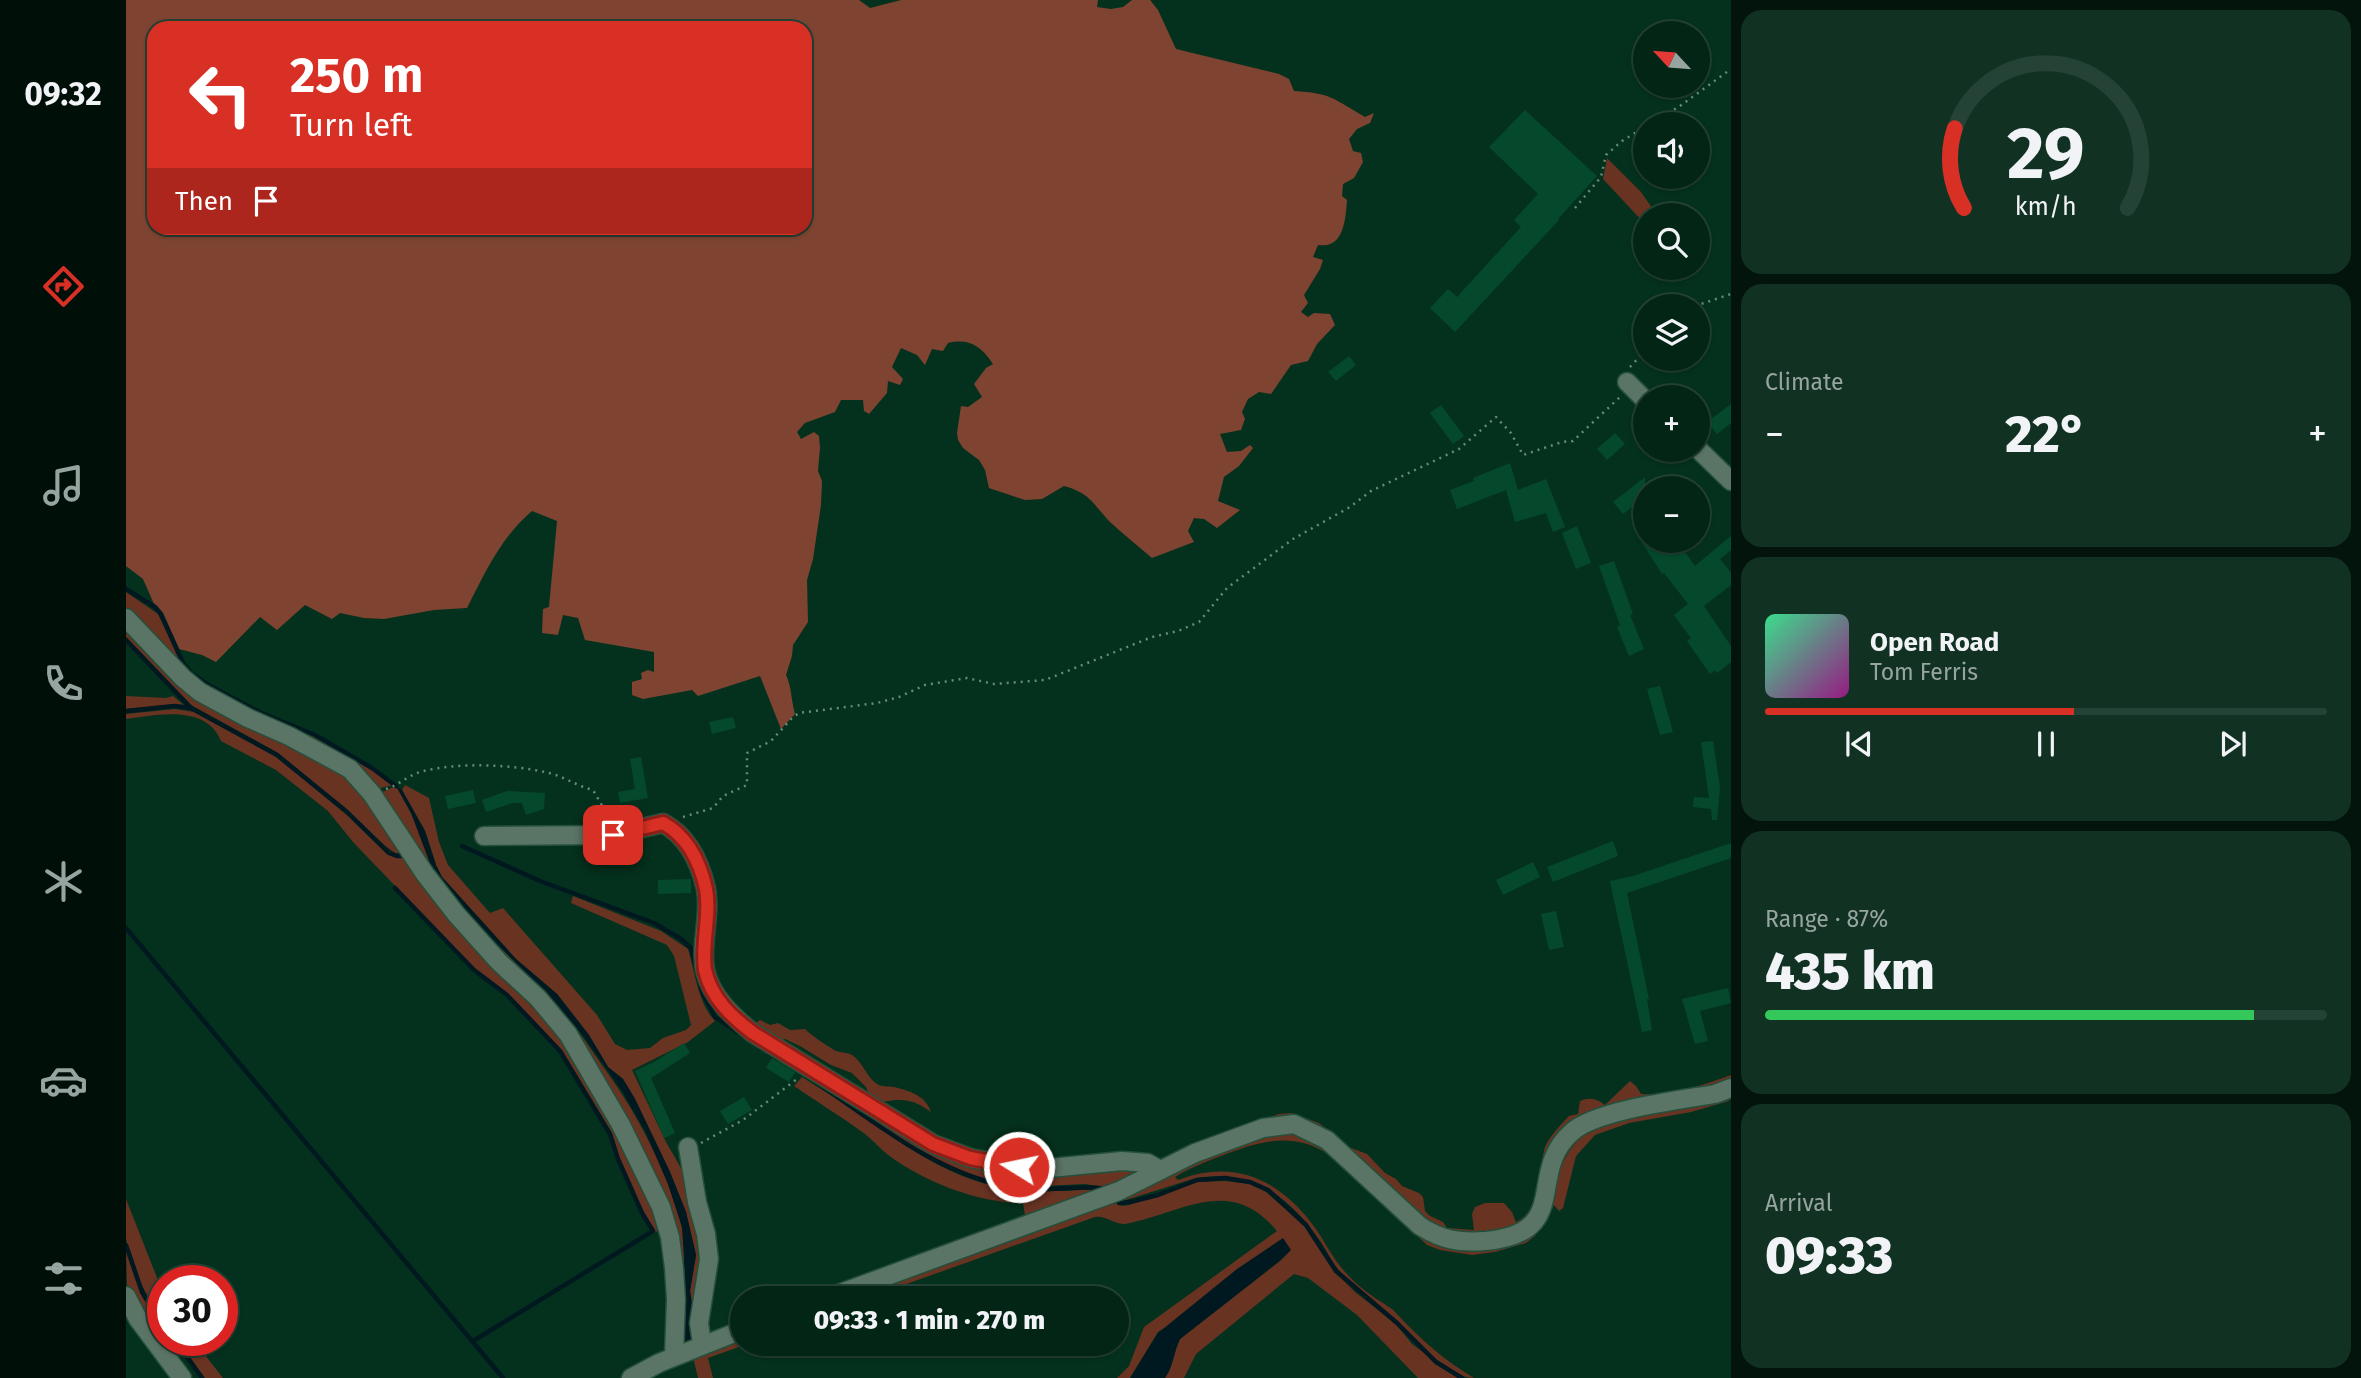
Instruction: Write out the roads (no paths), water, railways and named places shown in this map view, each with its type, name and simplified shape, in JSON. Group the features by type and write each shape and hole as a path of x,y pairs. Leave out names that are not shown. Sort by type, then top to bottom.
{"street":[{"path":"1629,384 1633,388"},
{"path":"1710,461 1731,481"},
{"path":"126,618 183,678 200,692 350,769 372,794 425,874 456,914 499,962 538,998 568,1034 621,1125 661,1207 670,1237 676,1299 674,1356"},
{"path":"484,836 613,835 663,823 686,841 706,890 705,970 712,988 734,1018 753,1033 933,1144 970,1158 1019,1167 1050,1168 1122,1161 1149,1163 1160,1170"},
{"path":"860,1286 1119,1191 1195,1153 1263,1128 1294,1124 1327,1140 1420,1226 1434,1235 1464,1243 1520,1235 1538,1218 1546,1193 1552,1157 1573,1131 1608,1114 1715,1094 1731,1088"},
{"path":"688,1147 709,1259 699,1323 702,1344"},
{"path":"126,1296 138,1319 182,1378"},
{"path":"631,1378 674,1356 730,1334"}],"water":[{"path":"396,786 402,790 425,831 442,877 516,959 557,994 589,1035 608,1067 623,1079 635,1099 686,1212 696,1255 690,1291 693,1343 681,1346 684,1258 682,1227 668,1184 645,1131 622,1091 584,1037 555,1002 472,919 440,881 431,866 411,813"},
{"path":"1283,1238 1291,1250 1180,1339 1165,1378 1130,1378 1158,1333 1237,1269"}],"waterway":[{"path":"126,589 155,607 161,614 183,663 191,673 261,713 315,735 372,768 396,786"},
{"path":"126,640 191,708"},
{"path":"126,711 175,706 191,708 277,755 347,812 389,853 405,856"},
{"path":"462,846 540,881 654,923 681,939 691,948 702,991 715,1017 778,1059"},
{"path":"395,888 474,970 507,995 560,1051 610,1134 618,1159 653,1231 473,1341"},
{"path":"126,928 503,1378"},
{"path":"807,1076 905,1143 957,1171 1014,1188 1106,1189"},
{"path":"1119,1203 1158,1195 1197,1180 1225,1178 1250,1182 1268,1190 1306,1225 1336,1271 1397,1323 1436,1362 1462,1378"},
{"path":"126,1245 147,1300"},
{"path":"186,1356 202,1378"}]}
